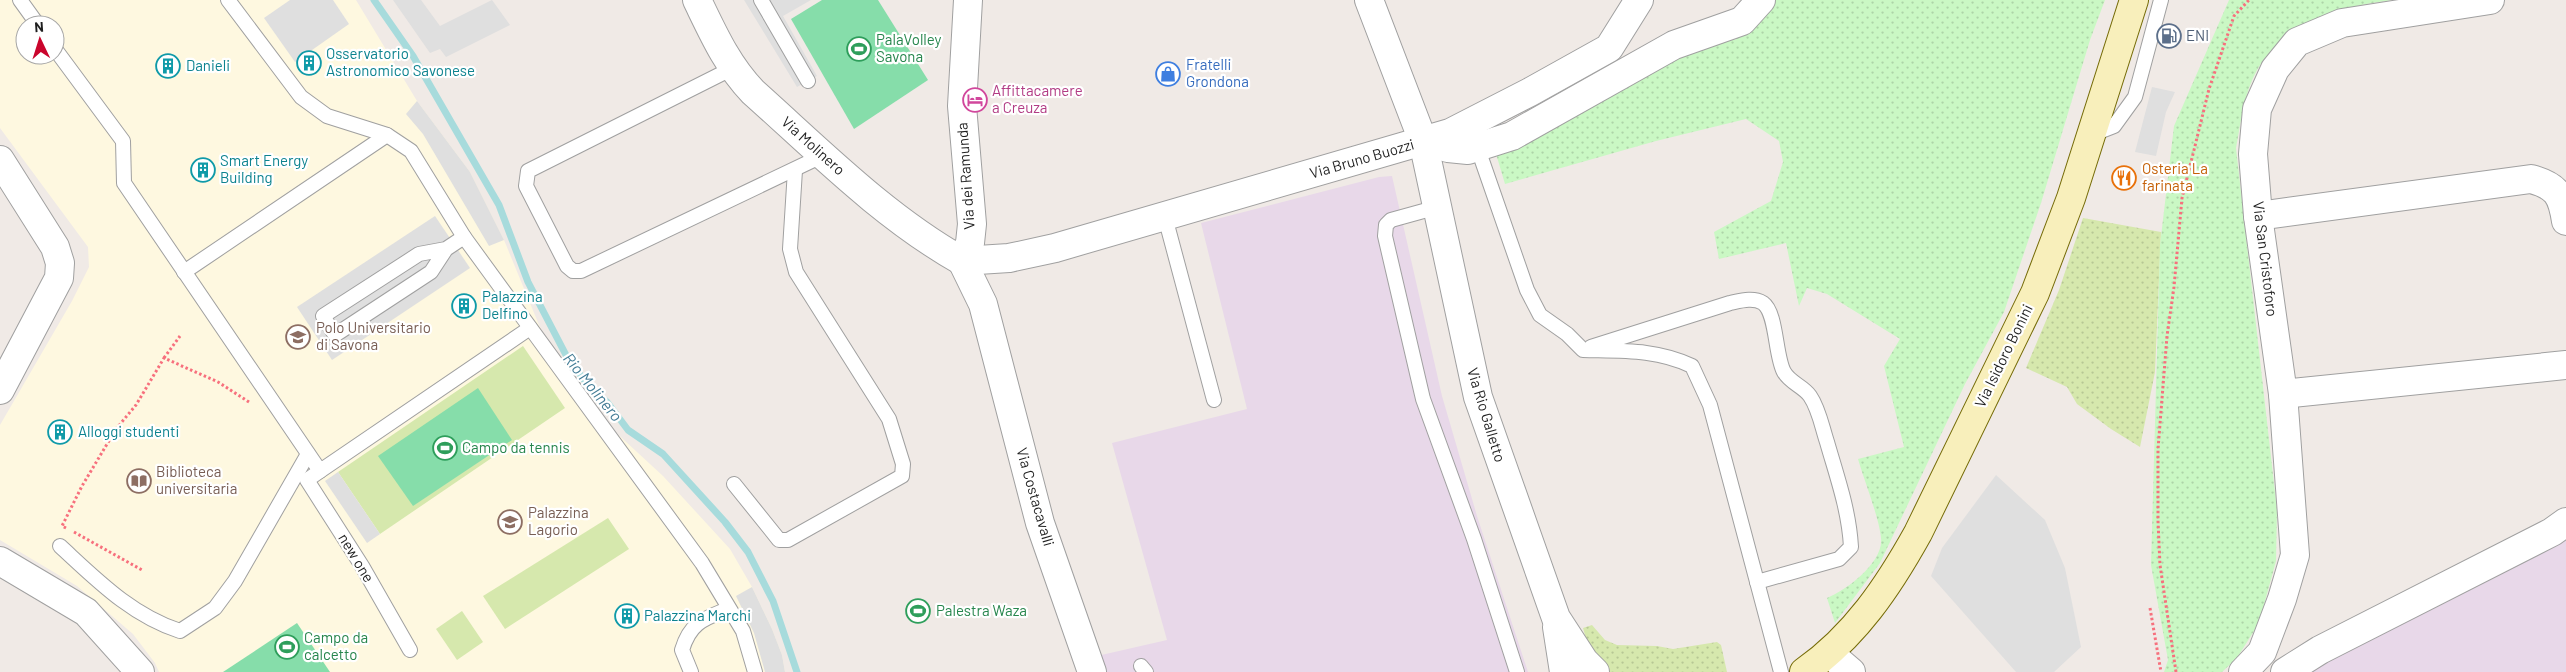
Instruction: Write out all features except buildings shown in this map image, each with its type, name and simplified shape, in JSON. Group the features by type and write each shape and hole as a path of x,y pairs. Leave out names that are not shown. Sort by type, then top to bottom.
{"street":[{"name":"Via Molinero","path":"697,0 722,52 753,92 912,229 962,261"},
{"name":"Via dei Ramunda","path":"962,261 970,243 972,224 962,106 968,0"},
{"name":"Via Rio Galletto","path":"1369,0 1423,141 1478,397 1556,618 1584,661 1595,672"},
{"path":"1423,141 1450,133 1530,92 1609,48 1640,0"},
{"name":"Via Bruno Buozzi","path":"962,261 1009,258 1055,248 1423,141 1448,148 1478,149 1537,124 1674,45 1742,21 1761,0"},
{"name":"Via Isidoro Bonini","path":"1804,672 1830,654 1855,629 1900,566 1918,533 2035,293 2071,198 2134,0"},
{"name":"Via San Cristoforo","path":"2243,672 2262,652 2282,599 2295,556 2283,394 2258,216 2253,154 2258,109 2275,70 2298,42 2342,23 2490,0"},
{"path":"0,160 55,247 60,263 59,278 0,390"},
{"path":"2258,216 2531,179 2544,182 2555,190 2563,201 2566,221"},
{"name":"Via Costacavalli","path":"962,261 983,304 1040,523 1092,672"},
{"path":"2283,394 2566,364"},
{"path":"2285,672 2320,650 2552,532 2566,522"},
{"path":"0,561 86,612 140,672"},
{"path":"1556,618 1564,672"},
{"path":"1830,654 1851,672"}],"lane":[{"path":"20,0 31,15"},
{"path":"228,0 301,98 327,116 387,135 411,150 464,237 702,563 743,631 754,672"},
{"path":"761,0 808,81"},
{"path":"2090,136 2114,126 2135,97 2161,0"},
{"path":"65,62 123,141 124,183 320,471 530,328"},
{"path":"733,68 528,171 526,186 567,266 573,271 581,272 824,155"},
{"path":"184,272 387,135"},
{"path":"1478,149 1527,290 1540,315 1568,334 1583,350 1639,351 1672,356 1692,366 1710,405 1780,672"},
{"path":"734,484 778,540 788,540 902,476 903,464 889,419 796,272 790,249 795,170"},
{"path":"1438,207 1391,220 1386,225 1385,236 1423,399 1474,539 1517,672"},
{"path":"1164,217 1214,400"},
{"path":"446,249 431,272 335,335 323,316 420,254 446,249 464,237"},
{"path":"1583,350 1611,339 1730,303 1750,299 1763,303 1770,311 1784,372 1809,394 1817,410 1850,526 1850,547 1839,559 1757,582"},
{"path":"60,546 128,607 159,624 180,631 215,608 235,582 308,454"},
{"name":"new one","path":"320,471 307,480 362,566 410,650"},
{"path":"691,672 682,650 687,633 706,618 728,609"}],"path":[{"path":"2176,672 2160,565 2158,449 2162,387 2182,198 2209,89 2234,16 2249,0"},
{"path":"142,570 62,526 82,486 116,429 136,405 164,358 180,336"},
{"path":"164,358 218,382 252,404"},
{"path":"2150,608 2161,672"}],"shaded area":[{"name":"Polo Universitario di Savona","path":"0,0 356,0 417,101 470,172 504,240 539,325 566,378 586,405 663,476 730,549 752,587 772,629 782,655 785,672 159,672 155,663 133,634 77,586 0,540 0,425 72,301 89,267 88,247 0,128"},
{"path":"290,0 333,0 349,24 295,62 264,18"},
{"path":"393,0 421,0 440,26 492,0 510,25 446,57 440,49 430,53"},
{"path":"744,0 811,0 783,16 817,76 797,87"},
{"path":"2152,87 2175,92 2166,112 2156,156 2135,152"},
{"path":"417,101 470,172 504,240 489,246 423,134 406,114"},
{"path":"1392,176 1442,396 1477,516 1528,672 1105,672 1097,656 1167,640 1112,443 1247,409 1201,223 1379,177"},
{"path":"435,216 470,268 332,360 297,307"},
{"path":"338,472 380,534 367,543 325,481"},
{"path":"1996,475 2045,520 2065,568 2081,647 2054,672 2016,672 1931,576 1942,548"},
{"path":"2566,531 2566,672 2300,672"},
{"path":"752,587 772,629 782,655 785,672 765,672 754,633 736,596"}],"green space":[{"name":"PalaVolley Savona","path":"822,0 878,0 928,80 854,129 791,19"},
{"path":"1770,0 2105,0 2090,40 2041,203 2004,312 1965,384 1880,563 1835,623 1827,598 1844,589 1863,574 1877,556 1880,547 1881,538 1877,520 1858,459 1904,447 1884,366 1900,339 1827,294 1807,288 1799,306 1786,243 1719,259 1714,232 1771,201 1783,162 1779,141 1746,119 1656,141 1505,184 1494,147 1623,81 1727,33 1735,40"},
{"path":"2229,0 2393,0 2335,12 2299,28 2269,53 2257,70 2249,88 2236,148 2277,510 2276,561 2259,623 2237,658 2222,672 2164,672 2168,660 2151,565 2160,245 2174,126"},
{"path":"2083,218 2161,232 2155,372 2140,447 2077,404 2067,387 2026,368 2059,290"},
{"path":"523,346 565,408 380,534 338,472"},
{"name":"Campo da tennis","path":"478,388 512,440 413,506 378,456"},
{"path":"608,518 629,549 505,629 483,596"},
{"path":"462,611 483,642 457,660 436,629"},
{"name":"Campo da calcetto","path":"297,623 330,672 223,672"},
{"path":"1592,625 1605,640 1617,645 1657,646 1673,649 1717,642 1721,645 1727,672 1605,672 1589,649 1583,628"}],"waterway":[{"name":"Rio Molinero","path":"374,0 413,56 499,205 528,282 567,357 588,385 607,402 628,430 663,454 725,522 748,552 773,601 797,672"}],"place":[{"name":"ENI","path":"2169,36"},
{"name":"PalaVolley Savona","path":"859,49"},
{"name":"Osservatorio Astronomico Savonese","path":"309,63"},
{"name":"Danieli","path":"168,66"},
{"name":"Fratelli Grondona","path":"1168,74"},
{"name":"Affittacamere a Creuza","path":"975,100"},
{"name":"Smart Energy Building","path":"203,170"},
{"name":"Osteria La farinata","path":"2124,178"},
{"name":"Palazzina Delfino","path":"464,306"},
{"name":"Polo Universitario di Savona","path":"298,337"},
{"name":"Alloggi studenti","path":"60,432"},
{"name":"Campo da tennis","path":"445,448"},
{"name":"Biblioteca universitaria","path":"139,481"},
{"name":"Palazzina Lagorio","path":"510,522"},
{"name":"Palestra Waza","path":"918,611"},
{"name":"Palazzina Marchi","path":"627,616"},
{"name":"Campo da calcetto","path":"287,647"}]}
